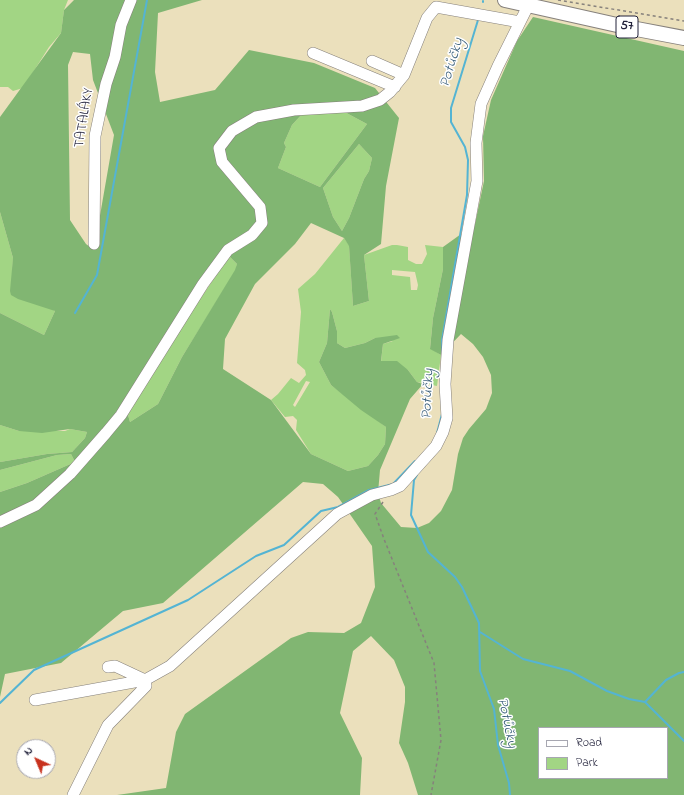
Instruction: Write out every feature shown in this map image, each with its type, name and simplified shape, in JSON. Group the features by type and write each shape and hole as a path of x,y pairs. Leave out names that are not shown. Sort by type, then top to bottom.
{"main road":[{"name":"57","path":"506,0 530,3 626,27 684,38"}],"street":[{"name":"TATALÁKY","path":"94,244 94,136 106,84 115,57 121,25 131,0"},
{"path":"35,700 145,680 170,666 337,514 372,495 400,486 430,453 443,432 447,418 444,384 448,340 477,181 476,143 481,104 498,66 530,3"},
{"path":"0,522 36,505 70,474 106,433 121,415 228,250 252,234 262,223 260,207 222,162 219,148 232,130 256,117 294,110 350,107 373,103 385,96 395,87 404,75 427,18 436,7 446,7 520,22"},
{"path":"313,53 395,87"},
{"path":"372,61 404,75"},
{"path":"108,667 115,666 145,680"},
{"path":"73,795 108,725 146,686 145,680"}],"path":[{"path":"558,0 684,21"},
{"path":"385,500 381,503 375,514 434,663 441,740 430,795"}],"green space":[{"path":"0,0 68,0 64,10 61,33 49,47 23,88 13,91 8,87 0,87"},
{"path":"74,0 202,0 158,13 155,72 160,102 215,90 249,50 314,63 375,88 399,118 386,186 381,244 364,255 369,301 353,306 349,246 344,238 311,223 295,244 255,284 225,339 223,369 271,400 311,454 348,471 368,466 378,455 385,444 386,427 361,410 331,385 319,362 327,343 330,309 337,331 337,343 345,348 365,343 375,338 397,335 400,338 383,344 381,361 397,361 408,370 417,382 423,384 410,399 380,470 378,493 381,503 401,527 417,528 429,523 441,511 452,490 458,454 463,438 486,409 492,393 491,375 483,357 473,344 461,334 441,355 430,349 433,318 443,269 443,247 475,224 484,181 483,136 491,100 517,41 533,17 684,51 684,795 418,795 408,763 399,743 405,702 405,687 394,660 371,636 353,651 340,713 362,758 360,795 117,795 166,788 176,732 185,714 291,638 308,632 344,633 361,623 375,587 372,546 338,497 323,484 303,482 163,603 123,611 61,663 5,674 0,697 0,492 27,483 75,462 71,454 57,455 0,470 0,462 47,454 72,452 85,438 87,432 70,429 42,433 19,431 0,425 0,313 44,335 55,311 18,299 11,295 10,291 13,258 0,212 0,117 61,33 64,10","holes":["73,52 90,54 93,80 114,135 94,250 86,244 70,220 68,65","339,109 367,124 320,187 278,168 286,147 284,143 292,125 303,113","359,144 372,158 369,171 364,179 349,218 342,231 333,217 323,188","229,256 237,264 235,270 182,357 158,404 130,422 128,415 146,380 221,265"]},
{"path":"339,109 367,124 320,187 278,168 286,147 284,143 292,125 303,113"},
{"path":"359,144 372,158 369,171 364,179 349,218 342,231 333,217 323,188"},
{"path":"0,212 13,258 12,282 55,311 44,335 0,313"},
{"path":"344,238 349,245 353,306 369,301 364,255 392,245 397,245 408,247 408,260 416,264 422,264 427,254 425,245 443,247 443,269 433,318 430,348 441,355 437,386 417,382 408,370 381,362 383,344 393,341 375,338 365,343 345,348 337,343 337,331 330,309 327,343 319,362 331,385 386,427 385,444 378,455 368,466 348,471 311,454 296,430 297,420 293,416 285,417 271,400 291,378 299,383 306,375 305,370 297,363 301,312 298,289 315,274","holes":["392,270 415,272 418,285 417,290 411,290 410,277 392,275","306,381 310,382 295,407 293,405"]},
{"path":"229,256 237,264 236,270 182,357 158,404 130,422 128,415 146,380"},
{"path":"0,425 19,431 65,431 70,429 87,432 85,438 72,452 47,454 0,462"},
{"path":"71,454 75,462 27,483 0,492 0,470 57,455"}],"waterway":[{"path":"75,313 97,275 147,0"},
{"name":"Potůčky","path":"442,353 442,340 467,195 468,160 465,147 451,122 451,108 478,20"},
{"name":"Potůčky","path":"437,433 442,414"},
{"path":"0,703 34,670 188,600 256,556 284,545 321,511 338,507 369,490 393,484 415,461"},
{"name":"Potůčky","path":"417,475 414,480 411,515 428,552 455,577 462,587 479,623 480,671 494,709 498,745 509,783 510,795"},
{"path":"480,632 523,659 570,671 607,691 629,699 645,702 684,741"},
{"path":"645,702 666,680 684,672"}]}
